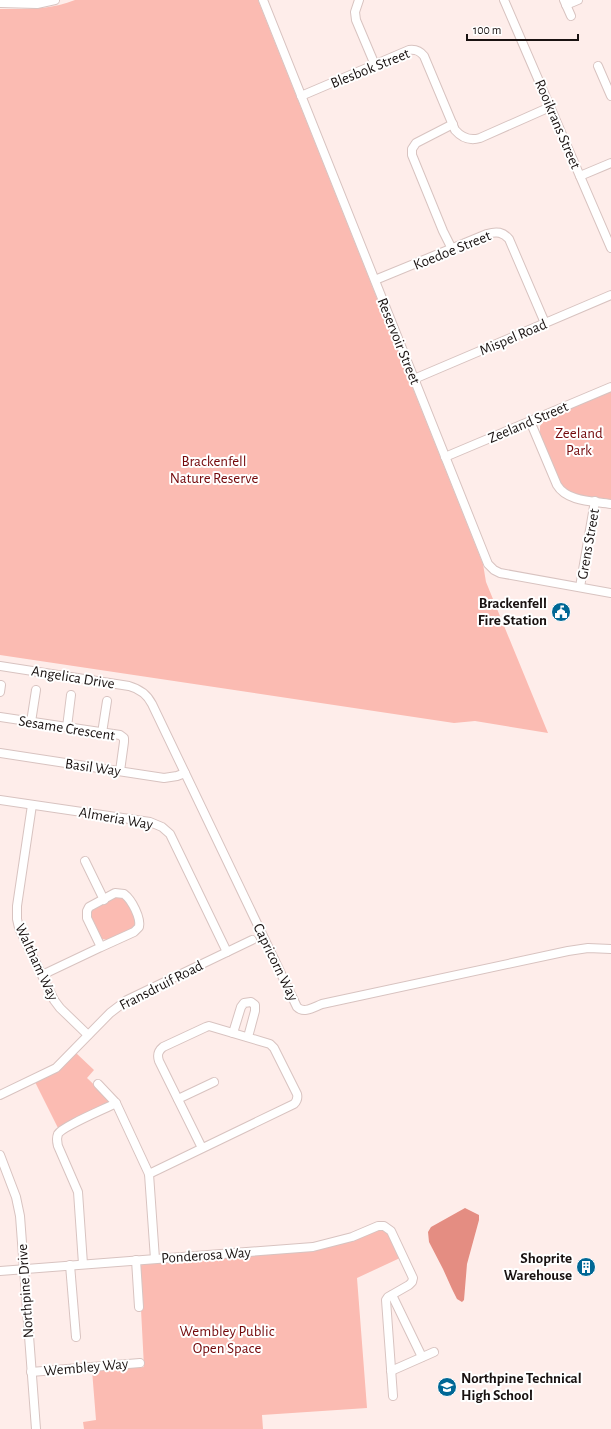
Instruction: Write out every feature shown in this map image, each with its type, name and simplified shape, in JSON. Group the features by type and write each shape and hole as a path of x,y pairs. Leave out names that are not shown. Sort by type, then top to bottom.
{"street":[{"path":"0,3 14,2 37,4 55,0"},
{"name":"Reservoir Street","path":"263,0 488,564 492,569 500,572 611,593"},
{"path":"359,0 355,12 356,20 375,65"},
{"name":"Rooikrans Street","path":"504,0 611,248"},
{"path":"572,16 565,2 578,0"},
{"name":"Blesbok Street","path":"301,96 409,50 415,50 424,56 453,124"},
{"path":"598,66 607,79 611,96"},
{"path":"452,249 443,231 412,155 412,149 416,143 453,124 455,130 462,136 473,139 480,138 550,107"},
{"path":"580,176 611,163"},
{"name":"Koedoe Street","path":"375,280 493,232 499,232 505,234 509,239 545,323"},
{"name":"Mispel Road","path":"414,379 611,295"},
{"name":"Zeeland Street","path":"445,457 611,387"},
{"path":"530,421 560,489 569,496 611,504"},
{"name":"Grens Street","path":"580,587 595,502"},
{"name":"Angelica Drive","path":"0,666 129,686 144,693"},
{"path":"31,722 36,690"},
{"name":"Capricorn Way","path":"144,693 152,704 297,1007 301,1010 322,1004 568,951 588,948 611,949"},
{"path":"67,727 71,695"},
{"path":"102,732 107,701"},
{"name":"Sesame Crescent","path":"0,717 120,735 124,738 120,771"},
{"name":"Basil Way","path":"0,753 164,778 185,773"},
{"name":"Almeria Way","path":"0,800 150,822 162,827 170,834 227,952"},
{"name":"Waltham Way","path":"32,805 16,913 19,928 57,1005 88,1035"},
{"path":"85,861 104,900"},
{"path":"42,975 134,932 139,925 139,919 126,895 118,893 89,908 86,913 101,947"},
{"name":"Fransdruif Road","path":"0,1095 56,1068 110,1013 127,1000 252,940"},
{"path":"233,1032 241,1007 244,1003 251,1002 254,1005 255,1011 248,1037"},
{"path":"149,1174 294,1104 297,1100 297,1094 274,1048 267,1043 233,1032 207,1027 163,1048 160,1051 158,1058 202,1148"},
{"path":"178,1099 214,1082"},
{"path":"98,1084 116,1103 149,1174 155,1259"},
{"path":"83,1264 78,1192 76,1183 58,1146 57,1136 64,1129 116,1103"},
{"name":"Northpine Drive","path":"0,1155 2,1167 17,1203 24,1269 36,1429"},
{"name":"Ponderosa Way","path":"0,1270 313,1247 338,1241 378,1226 384,1226 391,1231 413,1278 409,1285 392,1295"},
{"path":"136,1260 139,1307"},
{"path":"70,1265 76,1337"},
{"path":"393,1396 386,1300 388,1297 392,1295 422,1357"},
{"path":"391,1371 434,1352"},
{"name":"Wembley Way","path":"31,1372 140,1363"}],"green space":[{"name":"Brackenfell Nature Reserve","path":"75,0 258,0 483,564 486,582 548,733 475,721 454,723 0,655 0,9 29,9 56,6"},
{"name":"Zeeland Park","path":"611,391 611,500 570,492 561,484 540,435 540,426 545,419"},
{"path":"116,897 123,898 128,903 136,925 132,929 107,940 102,939 89,917 90,912 93,908"},
{"path":"76,1053 94,1070 87,1078 108,1098 108,1102 106,1105 58,1128 35,1082"},
{"name":"Wembley Public Open Space","path":"379,1229 386,1230 400,1258 357,1278 367,1408 262,1415 263,1429 84,1429 83,1422 96,1420 92,1370 144,1367 139,1271 143,1263 288,1252"}],"shaded area":[{"path":"465,1208 479,1215 479,1220 467,1264 464,1300 462,1302 457,1299 429,1242 428,1232 431,1227"}],"place":[{"name":"Brackenfell Fire Station","path":"561,612"},
{"name":"Shoprite Warehouse","path":"586,1267"},
{"name":"Northpine Technical High School","path":"447,1387"}]}
